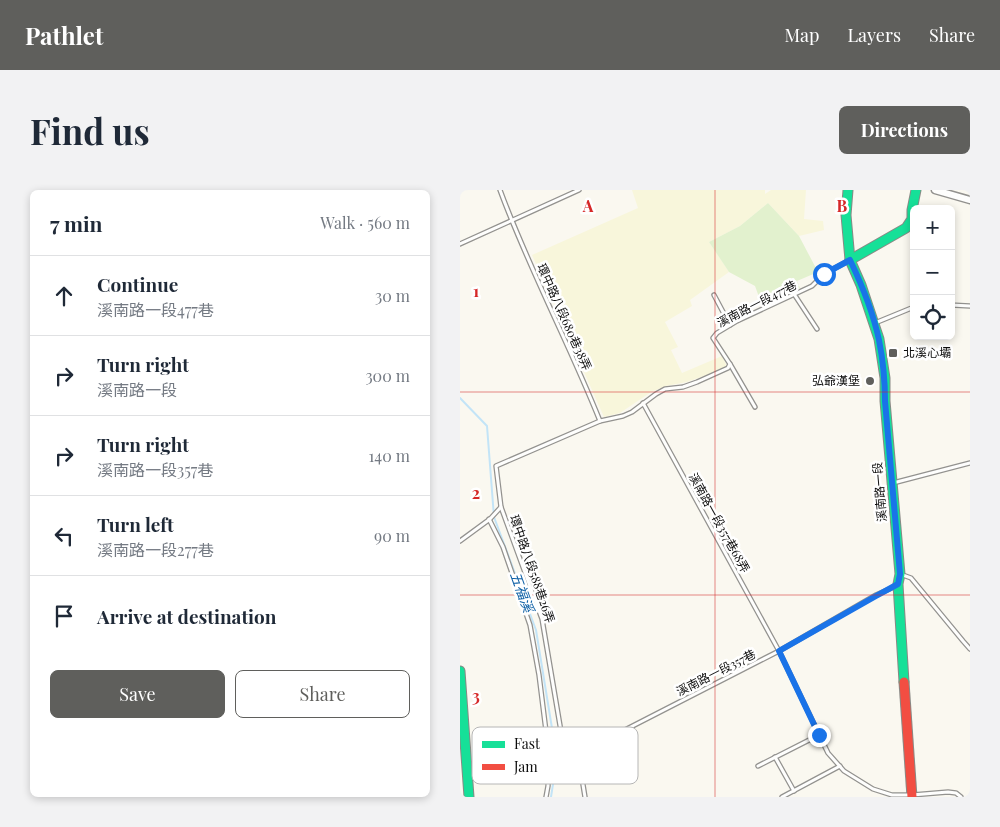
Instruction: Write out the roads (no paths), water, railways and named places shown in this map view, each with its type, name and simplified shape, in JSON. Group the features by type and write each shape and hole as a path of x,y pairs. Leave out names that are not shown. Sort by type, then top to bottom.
{"main road":[{"name":"溪南路一段","path":"848,190 846,215 850,260 861,285 879,339 885,378 885,401 900,574 898,584 912,796"},
{"path":"850,260 906,228 912,218 916,190"},
{"path":"460,670 469,797"}],"street":[{"path":"935,190 970,200"}],"lane":[{"name":"環中路八段680巷38弄","path":"500,190 511,220 600,421"},
{"path":"460,244 578,190"},
{"name":"溪南路一段477巷","path":"730,364 713,338 717,333 737,321 812,286 824,274 850,260"},
{"path":"794,294 818,329"},
{"path":"714,295 730,325"},
{"path":"955,305 970,306"},
{"path":"874,324 910,310"},
{"path":"600,421 623,416 632,412 656,394 697,382 728,368 730,364 755,408"},
{"name":"溪南路一段357巷68弄","path":"643,403 779,651 828,752 844,771 873,789 892,795 912,796 948,792 956,793 961,797"},
{"name":"環中路八段588巷26弄","path":"560,727 542,619 501,508 496,466 600,421"},
{"path":"892,484 970,463"},
{"path":"460,541 490,519 501,508"},
{"path":"490,519 503,547 530,625 539,675 545,727"},
{"path":"900,574 912,578 970,648"},
{"name":"溪南路一段357巷","path":"631,727 779,651 898,584"},
{"path":"758,766 819,735"},
{"path":"775,757 796,797"},
{"path":"782,797 840,766"},
{"path":"546,797 548,784"},
{"path":"583,784 585,797"}],"waterway":[{"name":"五福溪","path":"460,398 487,426 494,517 536,630 552,727"},
{"name":"五福溪","path":"551,797 553,784"}],"place":[{"name":"北溪心壩","path":"893,353"},
{"name":"弘爺漢堡","path":"870,381"}]}
